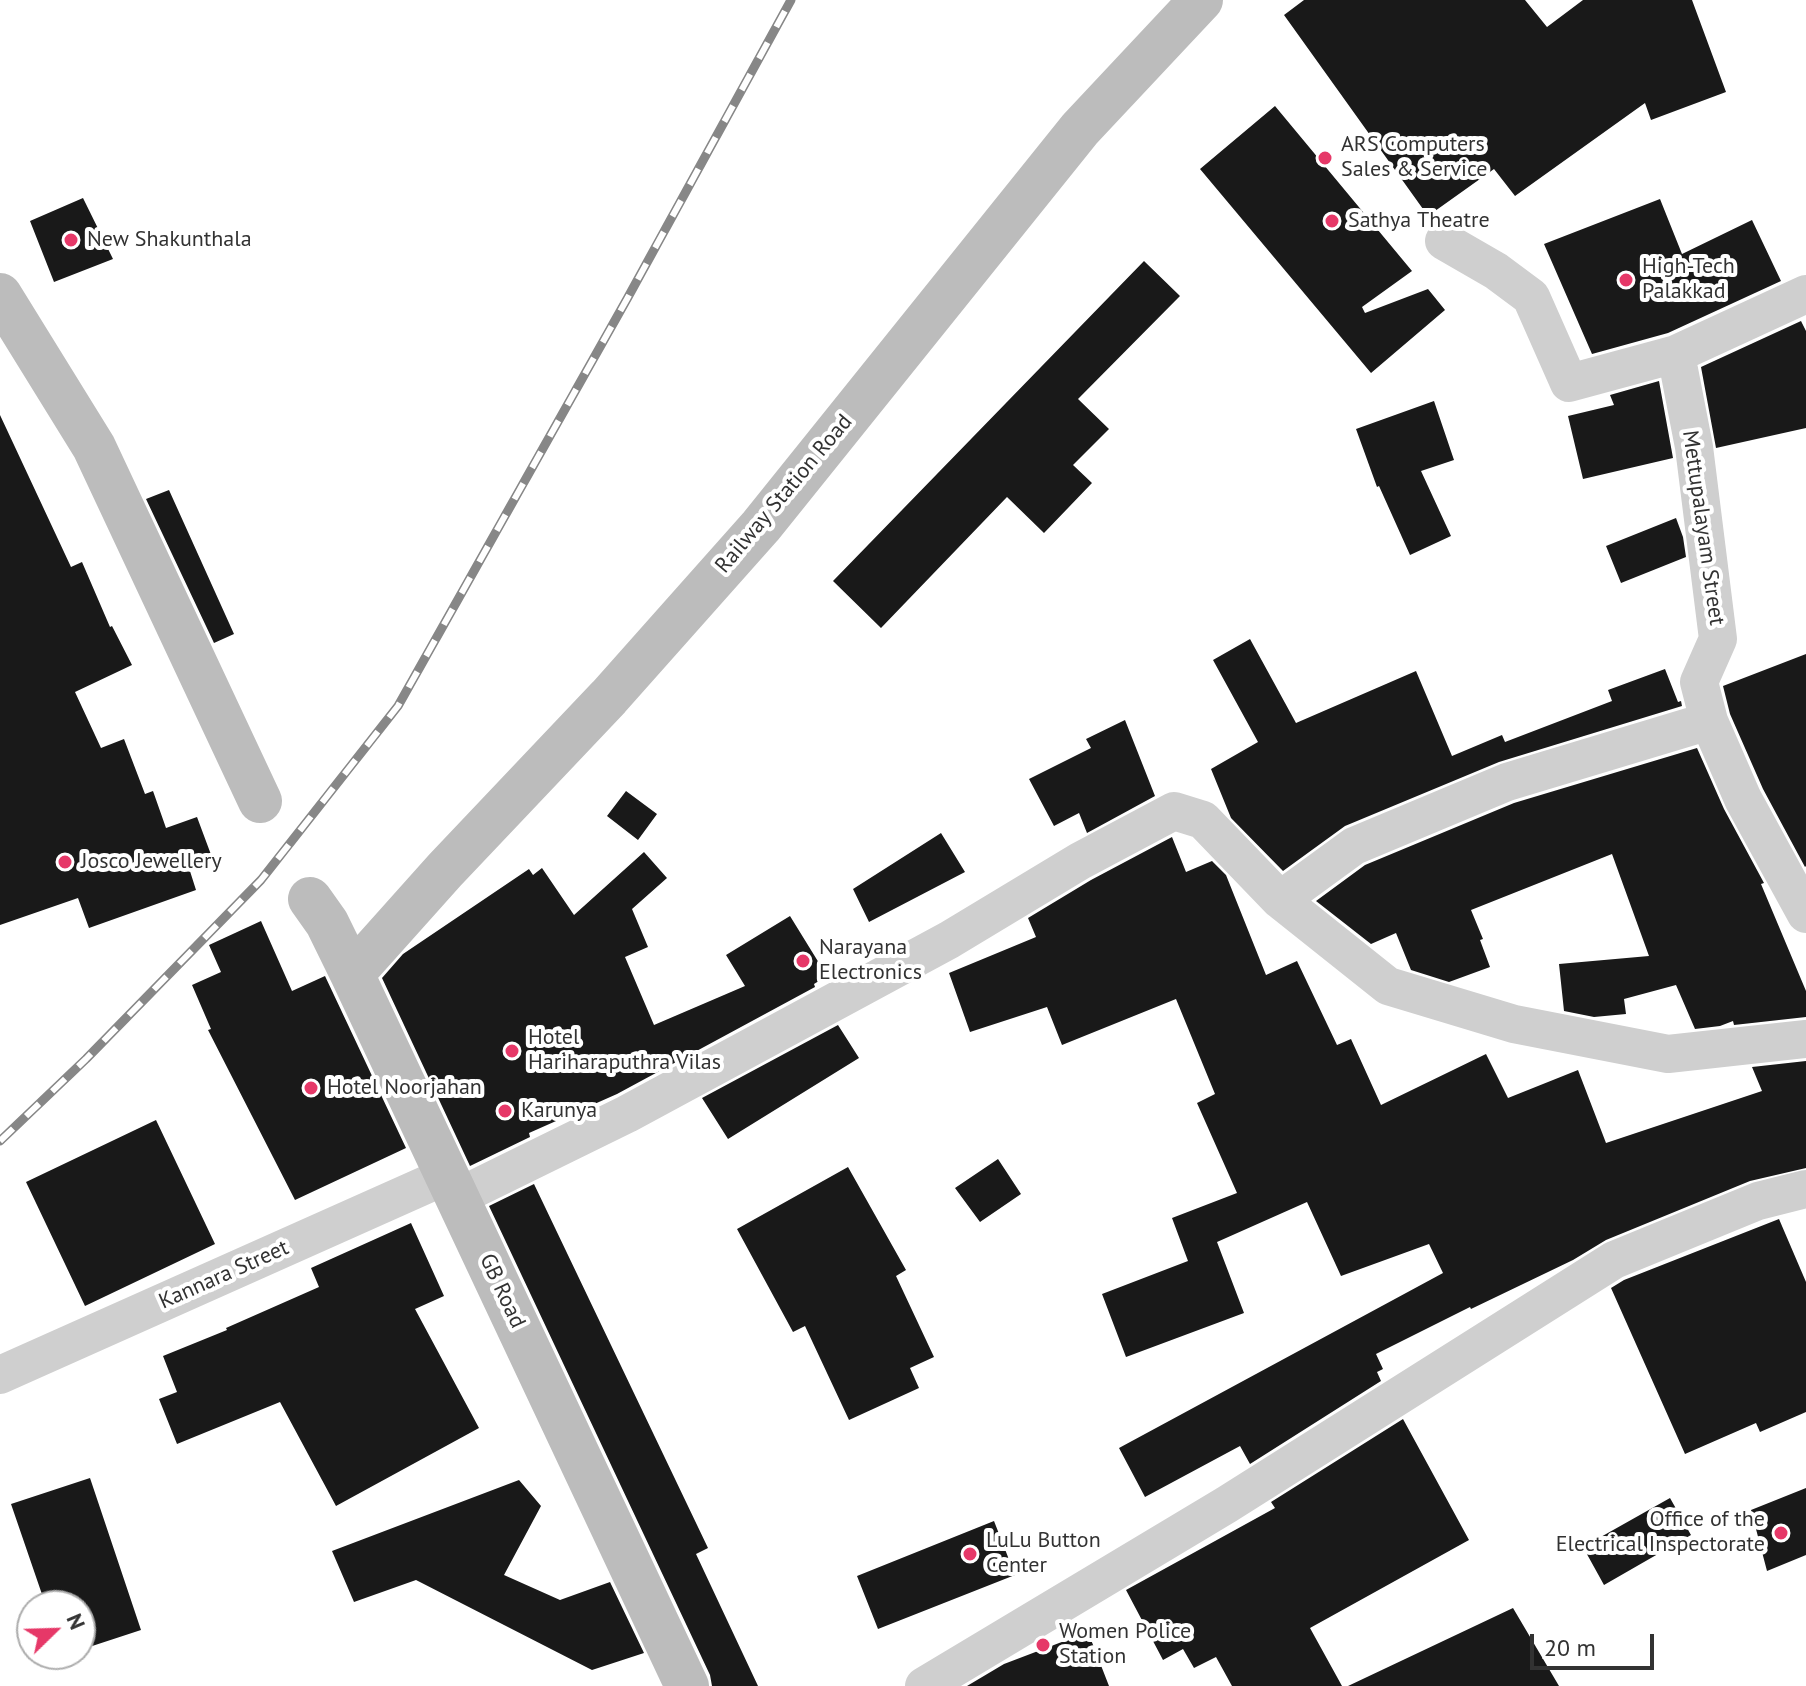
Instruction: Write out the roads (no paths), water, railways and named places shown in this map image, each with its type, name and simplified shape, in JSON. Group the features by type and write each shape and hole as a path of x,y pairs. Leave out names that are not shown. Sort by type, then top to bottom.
{"street":[{"name":"Railway Station Road","path":"352,974 445,870 609,697 761,526 1080,129 1201,0"},
{"path":"1444,241 1496,271 1531,297 1569,383 1676,354 1806,294"},
{"path":"0,295 94,447 260,801"},
{"name":"Mettupalayam Street","path":"1676,354 1694,447 1718,639 1699,682 1709,721 1743,799 1800,894"},
{"path":"1280,900 1354,846 1507,782 1709,721"},
{"name":"Kannara Street","path":"0,1375 627,1114 949,940 1080,861 1174,811 1203,820 1280,900 1388,986 1514,1024 1668,1054 1806,1039"},
{"name":"GB Road","path":"310,899 327,923 352,974 687,1686"},
{"path":"924,1686 1226,1505 1614,1260 1758,1201 1806,1189"}],"railway":[{"path":"0,1141 86,1059 261,880 398,706 791,0"}],"place":[{"name":"ARS Computers Sales & Service","path":"1325,158"},
{"name":"Sathya Theatre","path":"1332,221"},
{"name":"New Shakunthala","path":"71,240"},
{"name":"High-Tech Palakkad","path":"1626,280"},
{"name":"Josco Jewellery","path":"65,862"},
{"name":"Narayana Electronics","path":"803,961"},
{"name":"Hotel Hariharaputhra Vilas","path":"512,1051"},
{"name":"Hotel Noorjahan","path":"311,1088"},
{"name":"Karunya","path":"505,1111"},
{"name":"Office of the Electrical Inspectorate","path":"1781,1533"},
{"name":"LuLu Button Center","path":"970,1554"},
{"name":"Women Police Station","path":"1043,1645"}]}
